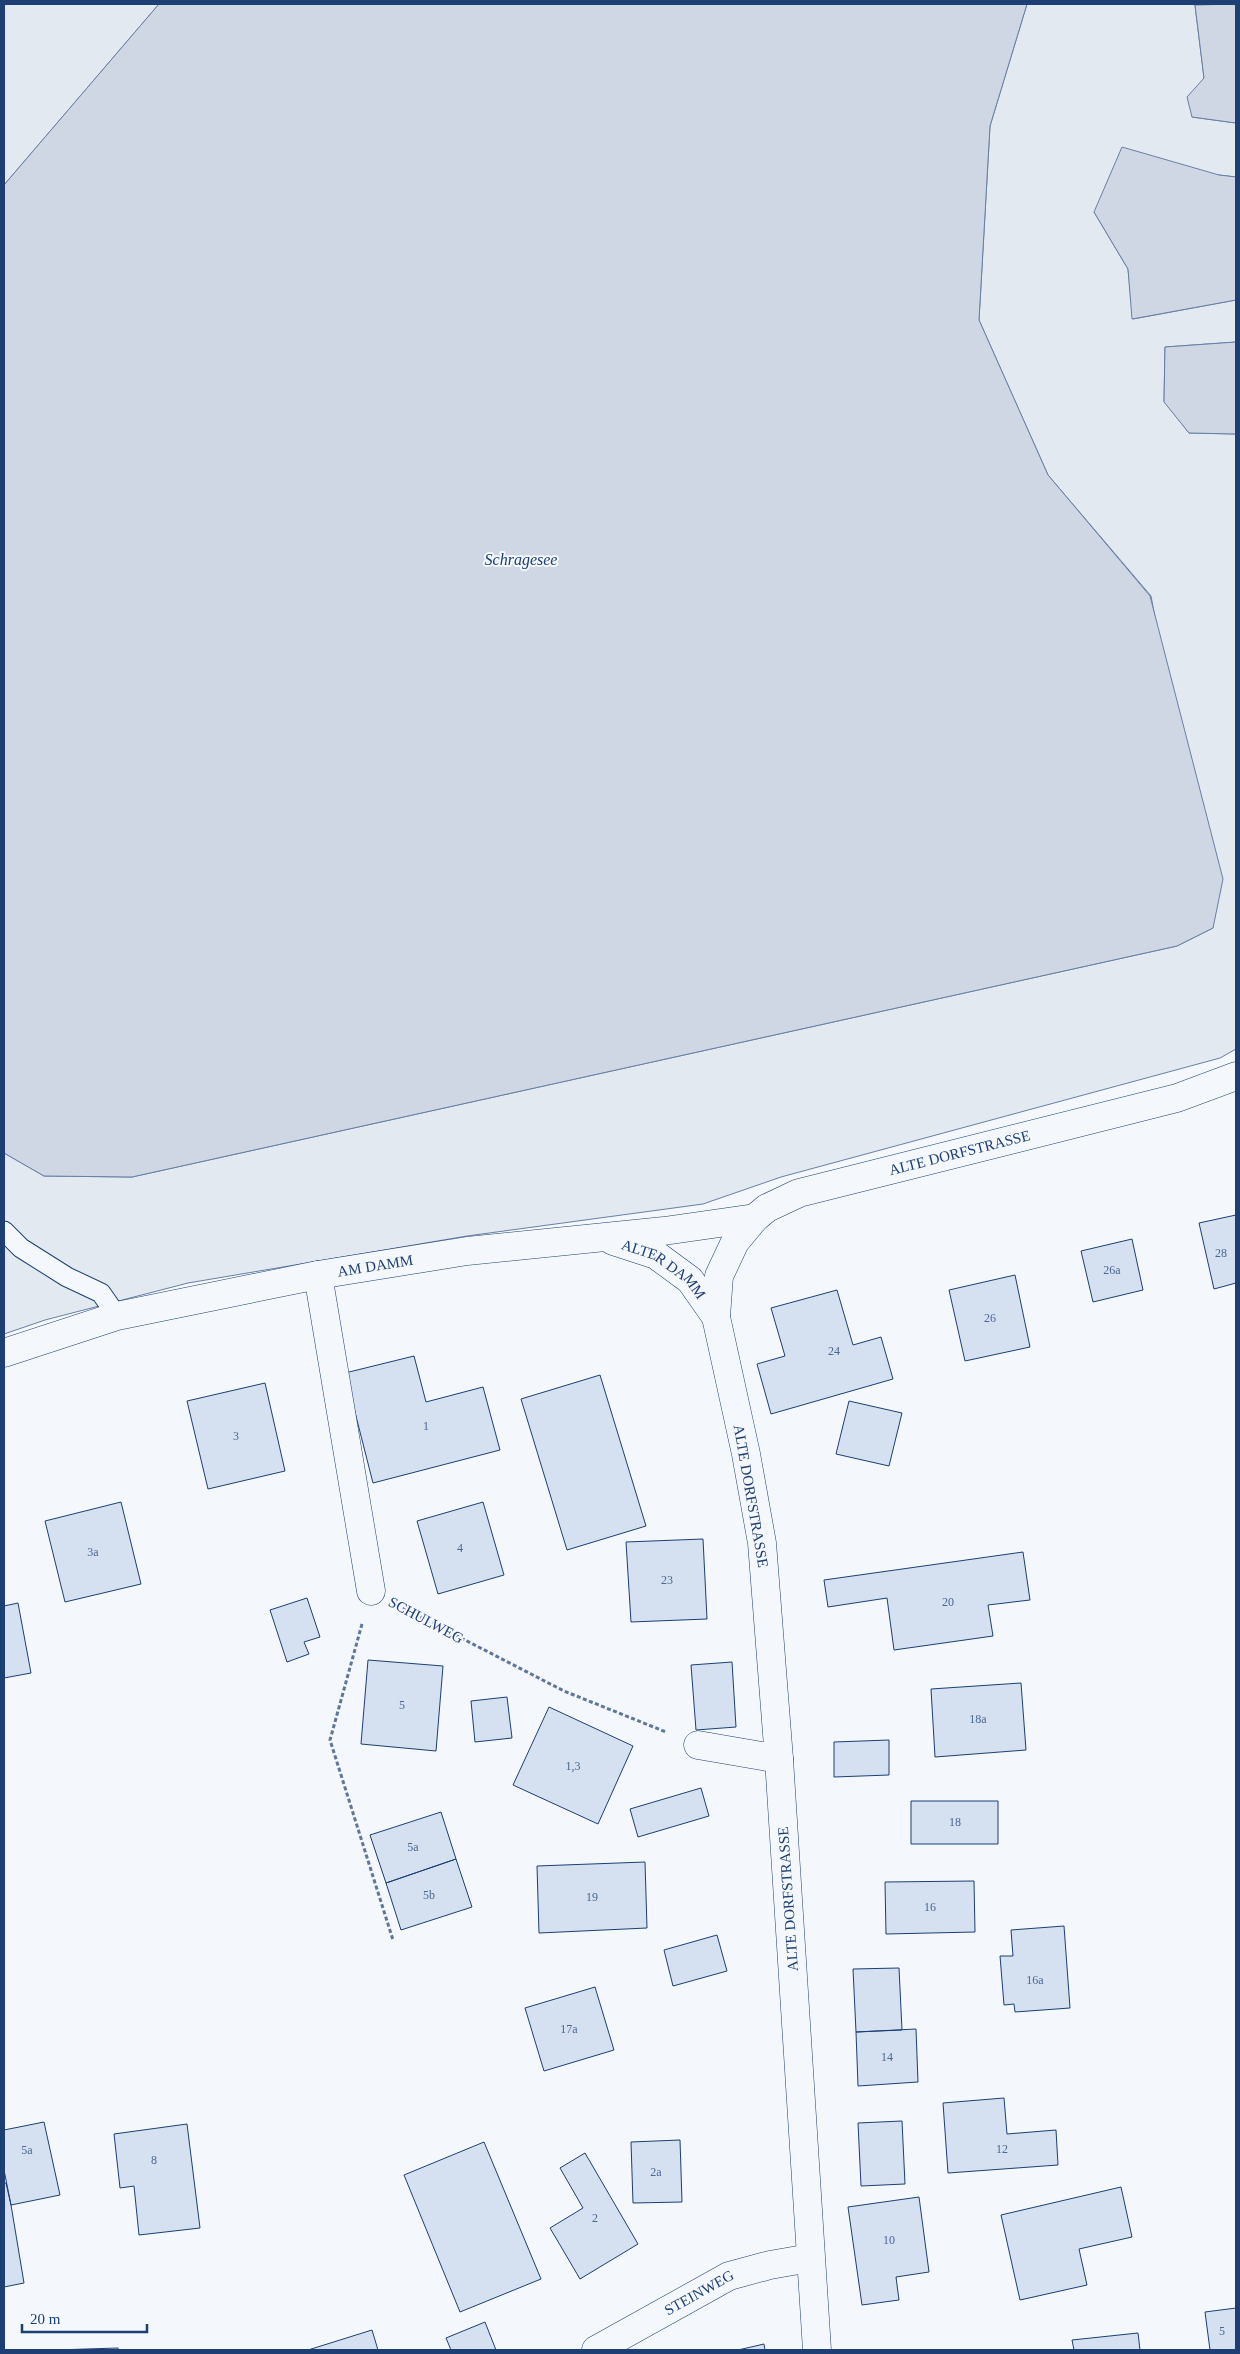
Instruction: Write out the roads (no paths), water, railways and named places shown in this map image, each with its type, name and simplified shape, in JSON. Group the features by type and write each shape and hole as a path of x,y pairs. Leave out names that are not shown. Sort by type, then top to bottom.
{"street":[{"name":"ALTE DORFSTRASSE","path":"817,2350 779,1759 762,1543 746,1454 716,1317 719,1276 735,1242 755,1218 767,1208 800,1193 1177,1098 1236,1076"},
{"name":"AM DAMM","path":"4,1353 117,1316 318,1275 467,1251 664,1231 755,1218"},
{"name":"ALTER DAMM","path":"599,1237 656,1255 690,1280 716,1317"},
{"name":"SCHULWEG","path":"318,1275 371,1591"},
{"path":"698,1745 779,1759"},
{"name":"STEINWEG","path":"596,2350 730,2276 770,2265 810,2258"}],"lane":[{"path":"4,1231 21,1248 66,1277 101,1293 117,1316"}],"water":[{"name":"Schragesee","path":"159,4 1027,4 990,126 979,320 1048,475 1150,596 1223,879 1213,928 1177,946 132,1177 44,1176 4,1153 4,185"},
{"path":"1236,4 1236,123 1192,117 1187,97 1204,78 1195,5"},
{"path":"1122,147 1219,175 1236,177 1236,300 1132,319 1128,269 1094,212"},
{"path":"1236,342 1236,434 1189,433 1164,402 1165,347"}]}
